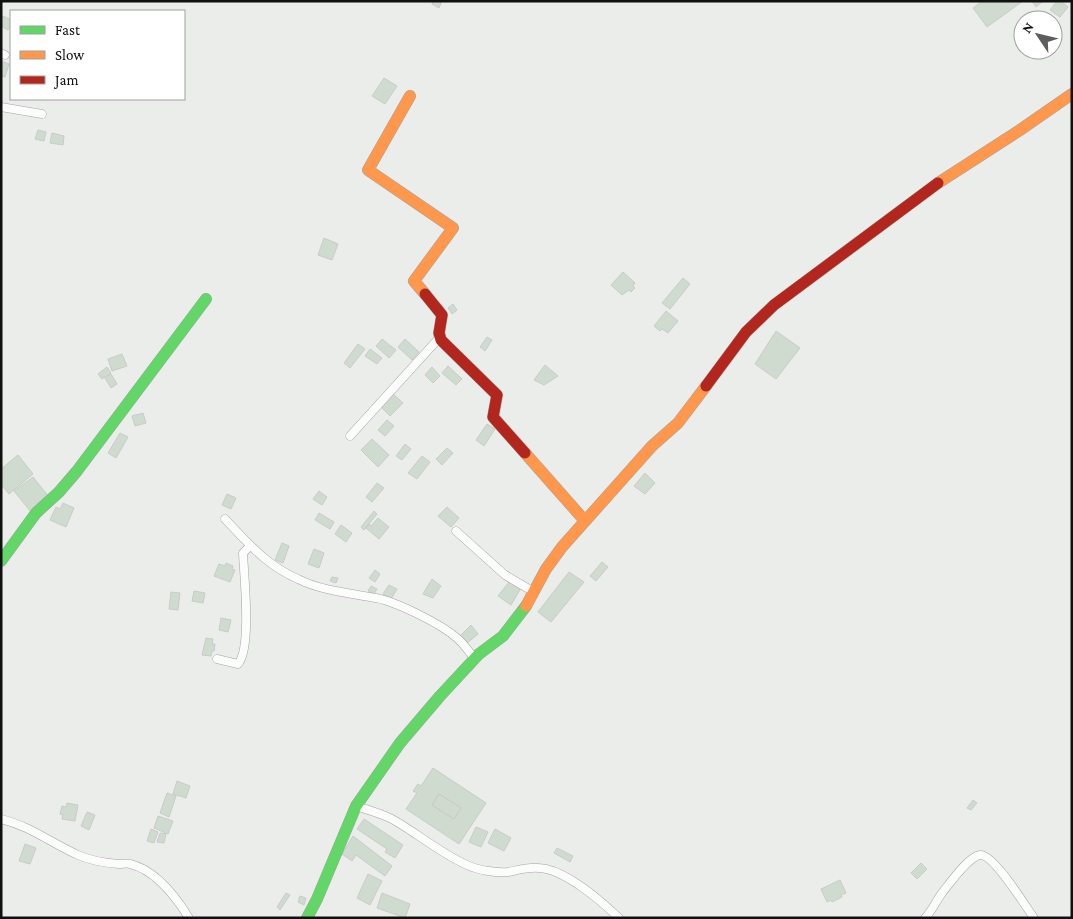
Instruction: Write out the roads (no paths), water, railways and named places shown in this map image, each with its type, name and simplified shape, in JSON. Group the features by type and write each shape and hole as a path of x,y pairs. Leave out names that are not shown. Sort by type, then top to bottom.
{"street":[{"path":"307,918 317,899 356,806 400,743 475,659 503,636 534,592 546,569 585,521 652,446 678,423 746,332 768,310 947,176 1020,130 1072,94"},
{"path":"410,96 368,170 453,228 414,281 442,315 439,333 441,340 497,395 493,417 585,521"},
{"path":"1,107 42,114"},
{"path":"1,561 36,513 59,492 77,471 206,299"},
{"path":"350,436 440,337"},
{"path":"225,519 250,546 273,566 298,580 316,586 341,593 378,598 403,607 448,631 460,640 475,659"},
{"path":"456,532 504,575 534,592"},
{"path":"217,659 238,664 243,659 246,638 243,553 250,546"},
{"path":"356,806 378,812 392,819 451,857 477,869 506,872 539,868 553,870 565,876 618,918"},
{"path":"1,819 23,825 79,855 118,864 130,864 143,870 161,883 176,898 189,918"},
{"path":"925,918 941,894 971,859 984,855 998,867 1034,918"}]}
